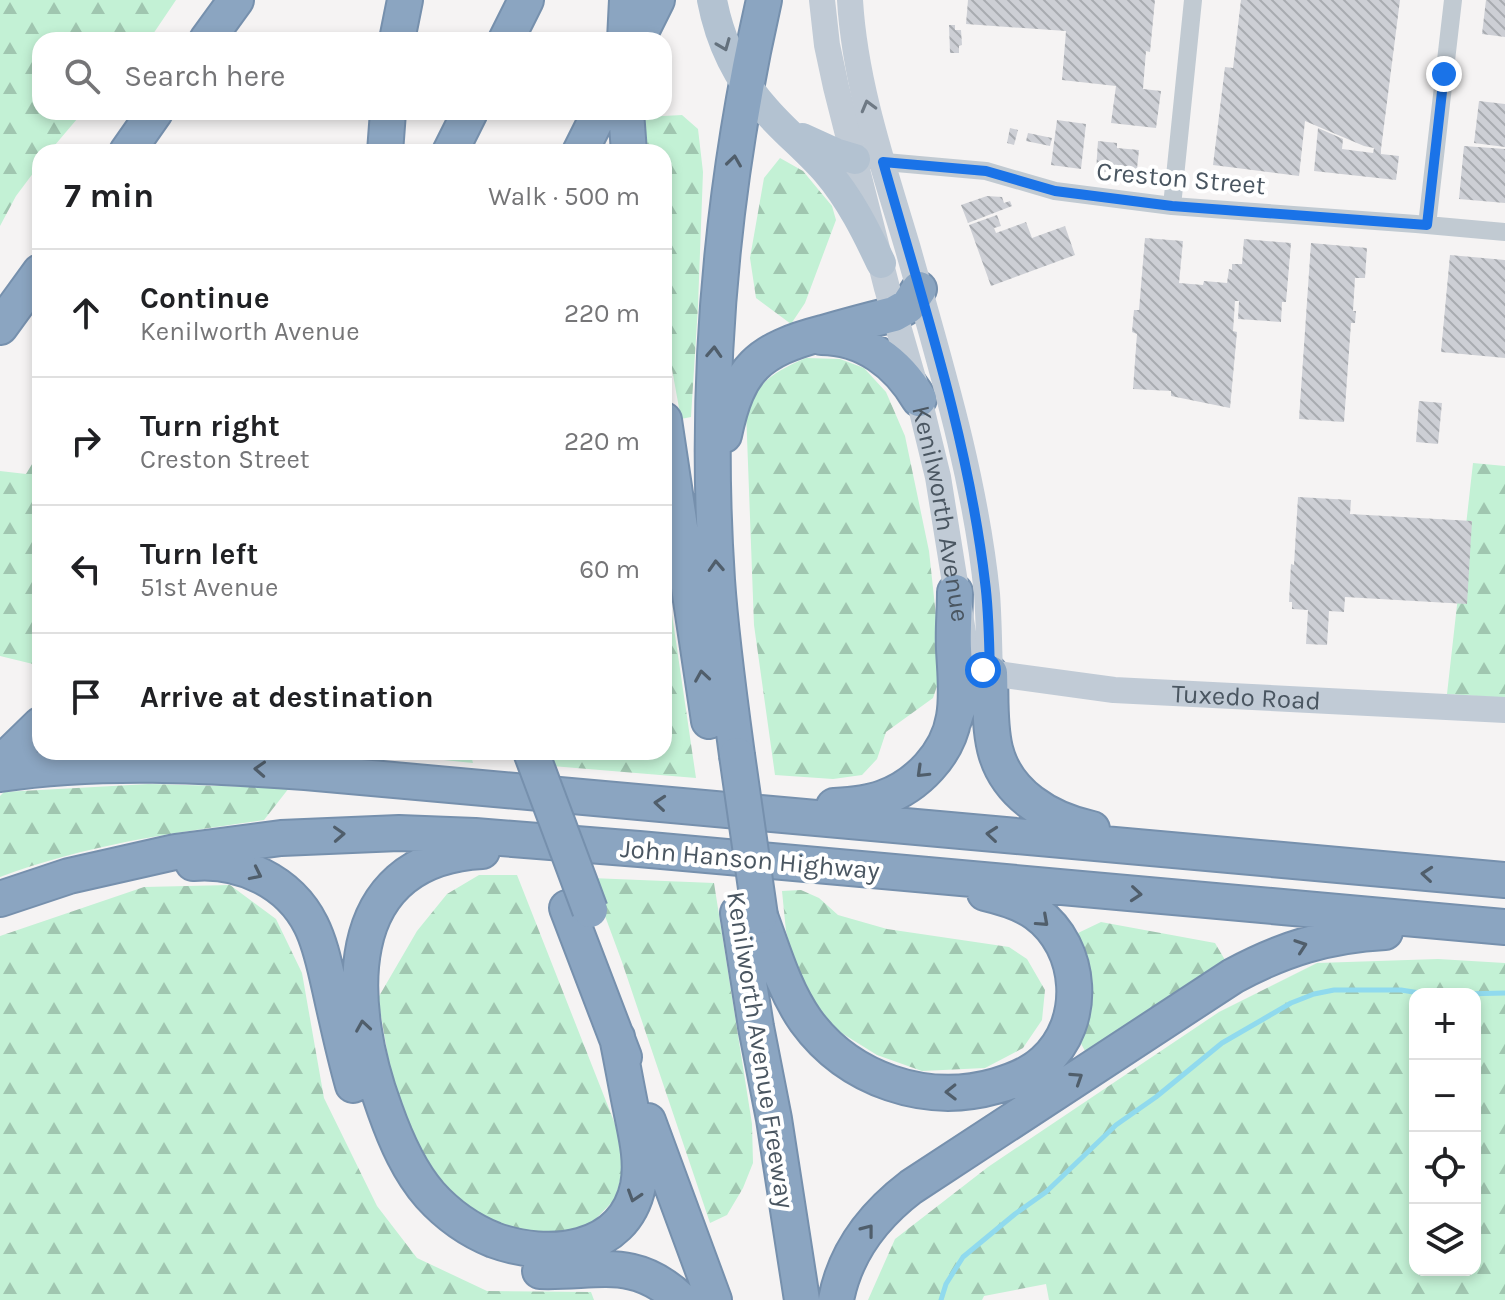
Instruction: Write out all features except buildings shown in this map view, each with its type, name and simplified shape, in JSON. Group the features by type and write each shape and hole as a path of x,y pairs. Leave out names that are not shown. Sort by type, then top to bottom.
{"highway":[{"path":"399,32 405,0"},
{"path":"510,32 526,0"},
{"path":"625,32 627,0"},
{"path":"641,32 657,0"},
{"path":"726,754 713,486 714,362 732,176 746,85 764,0"},
{"path":"133,144 149,120"},
{"path":"386,144 387,120"},
{"path":"454,144 466,120"},
{"path":"584,144 596,120"},
{"path":"627,120 628,144"},
{"path":"0,327 32,283"},
{"path":"713,486 730,410 740,384 751,369 780,346 894,314 908,306 919,289"},
{"path":"797,340 838,337 868,348 894,368 919,399"},
{"name":"Kenilworth Avenue Freeway","path":"672,463 726,754 749,914 756,1027 774,1119 802,1300"},
{"path":"954,720 955,592"},
{"path":"737,810 848,805 886,797 915,780 931,764 946,743 965,692 990,673"},
{"path":"990,673 995,751 1011,781 1030,801 1067,823 1209,854"},
{"path":"0,764 32,733"},
{"path":"330,760 449,784"},
{"path":"511,760 615,981 690,1236"},
{"path":"533,760 617,1037 714,1300"},
{"name":"John Hanson Highway","path":"0,774 130,764 305,772 1505,880"},
{"name":"John Hanson Highway","path":"0,899 69,876 211,846 330,835 437,834 639,849 1505,929"},
{"path":"617,1037 639,1153 639,1177 630,1210 606,1235 580,1247 551,1250 505,1243 479,1233 439,1205 418,1180 402,1152 372,1072 360,1004 361,963 373,918 387,895 415,869 439,858 481,851 639,849"},
{"path":"69,876 215,862 244,868 267,879 291,897 311,925 322,956 347,1064 370,1135 398,1189 430,1226 458,1248 491,1262 515,1269 540,1271 622,1270 649,1276 681,1300"},
{"path":"749,914 798,1010 822,1041 853,1066 904,1087 946,1093 988,1088 1017,1079 1037,1068 1060,1043 1069,1026 1074,1003 1072,965 1055,932 1035,913 1012,901 891,872"},
{"path":"836,1300 855,1247 899,1196 1233,976 1278,955 1329,938 1392,932 1505,929"}],"main road":[{"path":"712,0 722,39 746,85 840,189 881,263"},
{"name":"Kenilworth Avenue","path":"822,0 831,65 869,160 919,289 951,401 972,497 987,594 990,673 973,660 965,645 943,506 919,399 881,263 869,160 860,75 850,0"},
{"path":"789,132 835,153 869,160"},
{"name":"Tuxedo Road","path":"990,673 1114,690 1505,710"}],"street":[{"path":"1172,206 1193,0"},
{"path":"1427,225 1453,0"},
{"name":"Creston Street","path":"869,160 986,171 1055,191 1172,206 1505,232"}],"green space":[{"path":"0,0 176,0 154,32 32,32 32,120 76,120 56,144 32,144 32,175 0,226"},
{"path":"682,115 698,129 703,172 691,417 681,419 672,369 672,144 646,144 644,120 672,120 672,116"},
{"path":"780,158 803,171 832,206 836,220 805,303 791,324 756,298 750,258 764,178"},
{"path":"806,358 840,359 864,368 886,392 905,436 929,551 942,671 933,698 886,732 877,759 862,775 833,779 775,775 754,625 746,410 757,391 770,378"},
{"path":"1473,463 1505,466 1505,698 1447,694"},
{"path":"32,464 32,664 0,656 0,471 26,474"},
{"path":"672,614 696,778 552,766 550,760 672,760"},
{"path":"444,760 472,760 473,763"},
{"path":"149,784 289,788 264,820 98,848 0,877 0,796 4,792"},
{"path":"479,875 517,875 615,1124 625,1162 615,1199 588,1227 547,1235 492,1226 432,1180 408,1132 390,1068 378,998 417,931 447,894"},
{"path":"591,878 714,883 752,1124 753,1163 727,1215 710,1223 622,962"},
{"path":"230,885 276,919 302,973 324,1098 377,1206 417,1258 487,1291 591,1292 594,1300 0,1300 0,936 144,887"},
{"path":"801,890 819,898 838,915 887,929 1009,947 1027,959 1045,990 1042,1020 1023,1048 985,1068 922,1071 877,1055 827,1024 798,978 786,931 782,891"},
{"path":"1101,922 1215,943 1225,960 1085,1051 1078,1038 1086,961 1078,933"},
{"path":"1438,959 1505,963 1505,1300 1049,1300 1046,1284 984,1296 982,1300 868,1300 895,1239 988,1167 1219,1012 1317,963"}],"waterway":[{"path":"941,1300 946,1284 963,1257 1046,1192 1116,1125 1222,1043 1291,1003 1314,994 1334,990 1409,991"},
{"path":"1481,994 1505,993"}],"route":[{"path":"983,670 990,673 988,609 972,497 951,401 883,162 986,171 1055,191 1172,206 1427,225 1444,74"}]}
